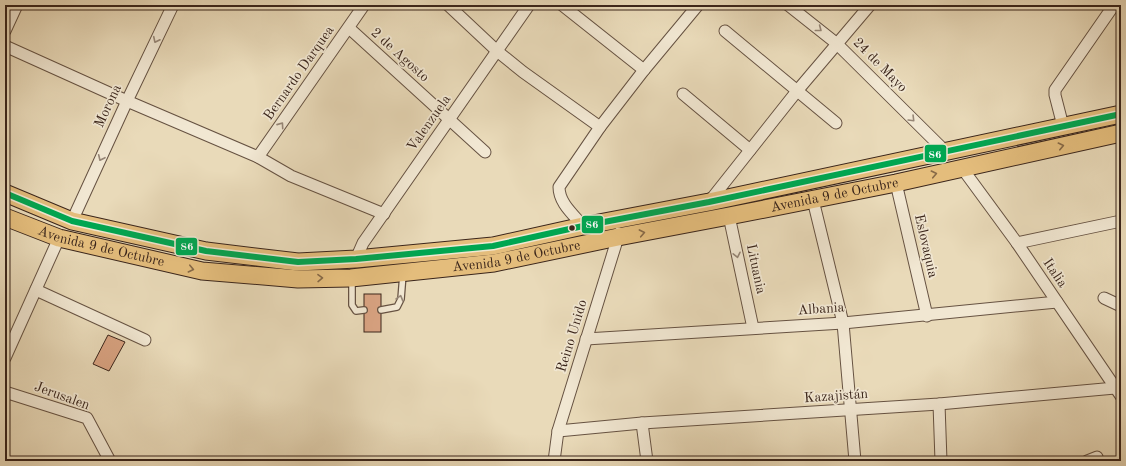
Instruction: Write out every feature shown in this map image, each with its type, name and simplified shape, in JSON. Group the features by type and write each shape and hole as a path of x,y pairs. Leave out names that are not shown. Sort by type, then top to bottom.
{"main road":[{"name":"Avenida 9 de Octubre","path":"5,193 72,220 206,251 298,262 356,259 493,246 583,226 709,202 1121,114"},
{"name":"Avenida 9 de Octubre","path":"5,217 59,238 202,271 298,279 352,278 494,263 618,237 896,183 1121,133"}],"street":[{"path":"5,31 18,5"},
{"name":"Morona","path":"72,220 173,5"},
{"name":"Bernardo Darquea","path":"258,157 364,5"},
{"path":"448,5 497,51 523,72 600,127"},
{"name":"Valenzuela","path":"356,259 363,243 529,5"},
{"path":"562,5 644,70"},
{"path":"583,226 562,202 559,194 559,187 600,127 644,70 698,5"},
{"name":"24 de Mayo","path":"788,5 836,43 946,152"},
{"path":"709,202 836,43 870,5"},
{"path":"1063,126 1055,90 1114,5"},
{"name":"2 de Agosto","path":"349,28 485,152"},
{"path":"725,31 836,123"},
{"path":"5,46 127,101 258,157 291,176 384,214"},
{"path":"682,94 750,150"},
{"name":"Italia","path":"962,168 1017,243 1118,392"},
{"name":"Eslovaquia","path":"896,183 927,316"},
{"path":"813,200 843,323 855,461"},
{"name":"Lituania","path":"729,216 753,328"},
{"name":"Reino Unido","path":"554,461 558,431 618,237 619,219"},
{"path":"1017,243 1121,221"},
{"path":"5,358 59,238"},
{"path":"36,290 145,340"},
{"path":"1104,298 1121,306"},
{"name":"Albania","path":"586,339 843,323 927,316 1057,302"},
{"name":"Jerusalen","path":"5,392 87,418 110,461"},
{"name":"Kazajistán","path":"558,431 642,423 850,411 1118,392"},
{"path":"939,404 941,461"},
{"path":"642,423 647,461"}],"lane":[{"path":"381,310 397,307 401,299 403,273"},
{"path":"352,278 352,305 356,311 364,310"}],"building":[{"path":"364,294 381,294 381,332 364,332"},
{"path":"108,335 125,342 109,371 93,364"}],"transit line":[{"name":"86","path":"5,193 72,221 206,251 298,262 356,259 493,246 583,226 709,202 1121,114"}]}
